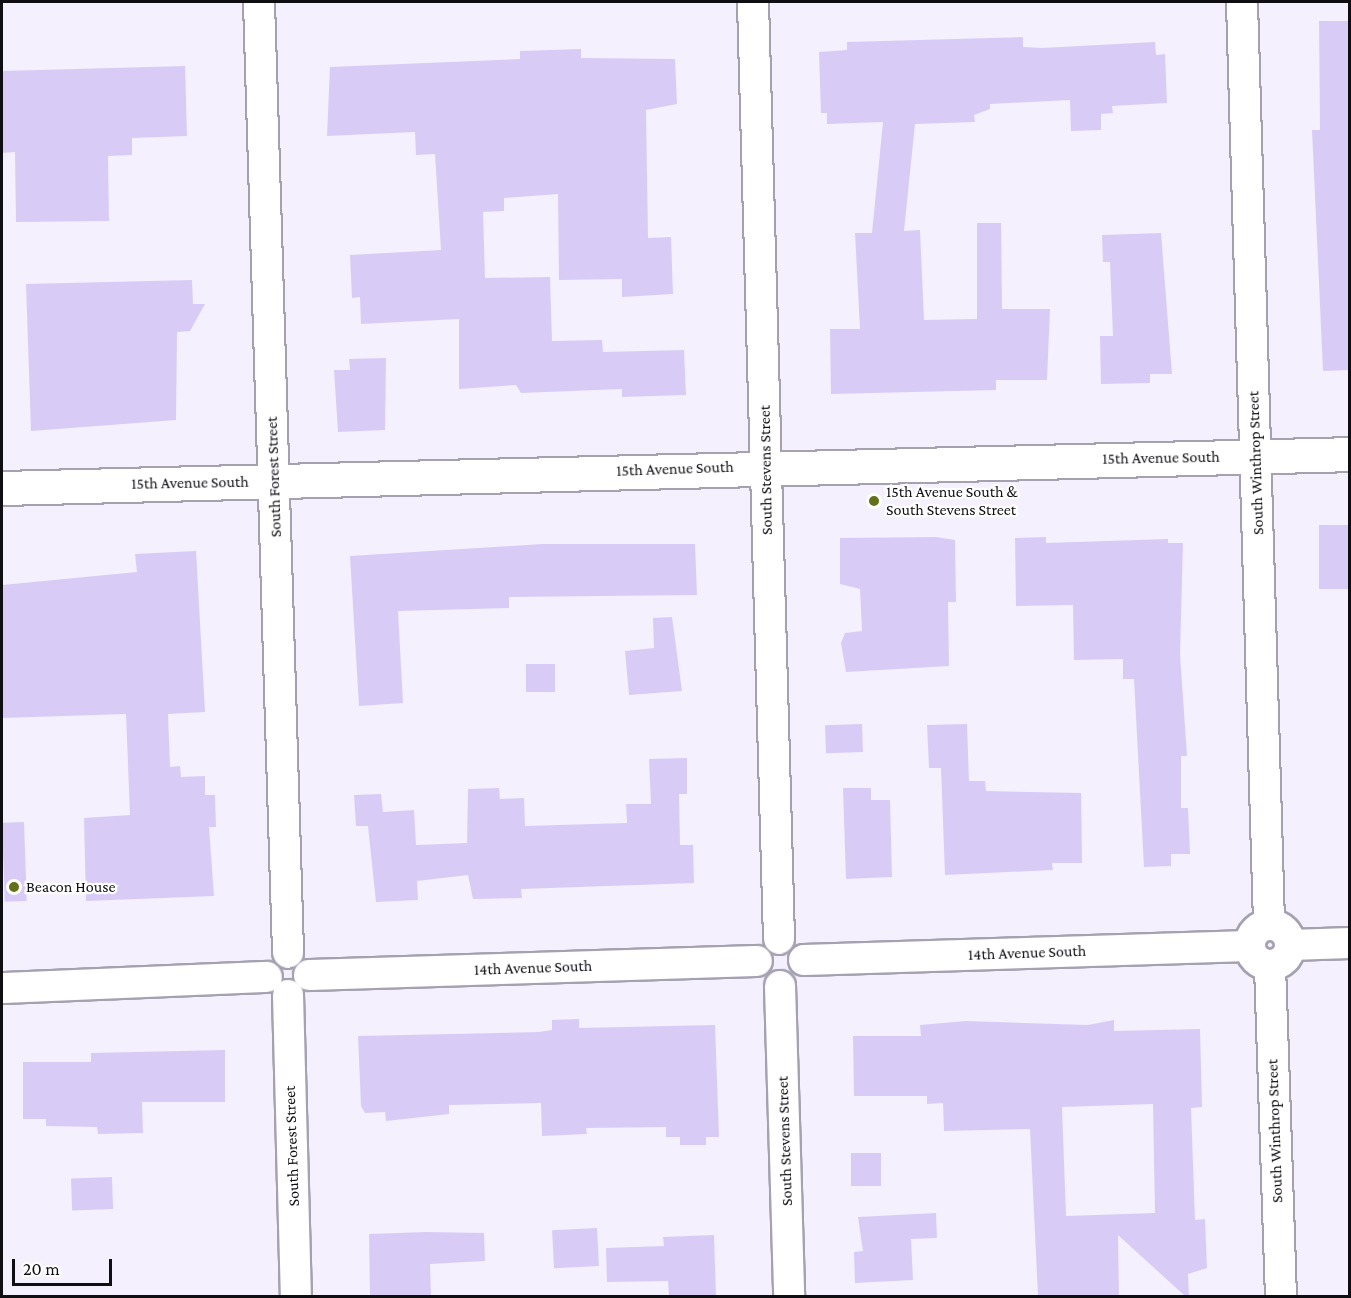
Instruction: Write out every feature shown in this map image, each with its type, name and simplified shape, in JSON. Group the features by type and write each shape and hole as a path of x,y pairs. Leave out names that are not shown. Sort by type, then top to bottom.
{"main road":[{"name":"15th Avenue South","path":"2,488 766,466 1350,454"}],"street":[{"name":"South Forest Street","path":"260,2 288,953 274,958 288,982 296,1296"},
{"name":"South Stevens Street","path":"753,2 779,939"},
{"name":"South Winthrop Street","path":"1242,2 1256,456 1263,945 1281,1296"},
{"path":"779,939 796,945 804,960 797,979 780,986 763,978 757,961 761,948 779,939"},
{"path":"1263,945 1285,960 1290,945 1350,943"},
{"name":"14th Avenue South","path":"804,960 1263,945"},
{"name":"14th Avenue South","path":"2,988 288,982 757,961"},
{"name":"South Stevens Street","path":"780,986 789,1296"}],"building":[{"path":"1319,21 1350,21 1350,370 1323,371 1312,130 1320,130"},
{"path":"1023,37 1023,47 1042,48 1155,42 1156,55 1165,54 1167,103 1112,106 1113,113 1101,114 1101,130 1071,131 1070,100 990,104 990,109 974,115 975,122 915,124 904,231 920,230 924,320 977,319 977,223 1001,223 1002,309 1050,309 1047,380 996,380 996,390 831,394 830,329 860,329 855,233 872,233 883,122 827,124 827,113 821,113 819,52 847,50 847,42"},
{"path":"581,49 581,58 675,59 677,104 646,110 648,238 671,237 673,294 622,297 622,279 559,280 558,194 504,198 504,211 483,212 485,278 550,277 552,341 602,340 603,352 684,350 686,395 622,397 622,389 521,393 516,385 459,389 459,319 361,324 360,297 352,298 350,255 441,250 435,154 416,155 415,132 327,136 330,67 520,59 520,51"},
{"path":"185,66 187,136 132,138 132,155 108,156 109,221 16,222 15,152 2,153 2,71"},
{"path":"1161,233 1172,374 1150,374 1150,383 1101,384 1100,336 1113,336 1110,262 1103,262 1102,235"},
{"path":"192,280 193,304 205,304 190,331 177,332 176,420 31,431 26,284"},
{"path":"386,358 385,430 338,432 334,370 350,370 349,359"},
{"path":"1319,525 1350,525 1350,589 1319,589"},
{"path":"936,537 955,540 956,602 948,602 949,666 846,672 841,643 845,633 862,631 860,589 840,584 840,538"},
{"path":"1046,537 1046,543 1168,539 1168,543 1183,543 1180,654 1187,756 1181,756 1181,808 1188,808 1190,854 1171,854 1171,866 1144,867 1134,679 1123,679 1123,659 1074,660 1073,605 1016,606 1015,538"},
{"path":"542,544 695,544 697,595 509,597 509,608 398,611 403,703 359,706 350,556"},
{"path":"196,551 205,712 168,714 170,767 180,766 181,777 205,776 205,795 215,795 216,827 209,827 214,896 86,901 84,818 130,815 126,714 2,718 2,585 137,572 135,554"},
{"path":"672,617 682,691 629,695 625,651 654,648 653,618"},
{"path":"526,664 555,664 555,692 526,692"},
{"path":"862,724 863,752 826,753 825,725"},
{"path":"967,724 969,781 985,781 986,791 1081,793 1082,863 1052,863 1053,870 945,875 941,768 929,768 927,725"},
{"path":"687,758 687,794 679,794 680,845 693,845 694,883 521,889 522,898 473,899 468,875 417,881 418,900 376,902 368,826 356,826 354,795 381,794 383,812 414,810 416,845 467,843 468,789 499,788 500,799 524,798 525,826 627,823 626,804 651,804 649,759"},
{"path":"843,788 871,788 871,800 890,800 892,877 846,879"},
{"path":"24,822 27,901 5,902 2,823"},
{"path":"579,1019 579,1028 715,1025 719,1137 706,1137 706,1145 680,1145 680,1137 666,1137 666,1127 586,1128 587,1134 542,1136 541,1103 449,1105 449,1114 386,1121 385,1112 365,1113 361,1106 358,1036 539,1032 552,1030 552,1020"},
{"path":"1114,1020 1114,1031 1200,1029 1202,1107 1191,1108 1195,1220 1205,1219 1207,1268 1188,1274 1189,1296 1185,1296 1118,1235 1119,1296 1038,1296 1030,1129 944,1131 943,1103 927,1104 927,1096 854,1096 853,1036 921,1036 920,1025 966,1021 1088,1025","holes":["1153,1104 1155,1213 1066,1216 1062,1107"]},
{"path":"225,1050 225,1102 142,1102 143,1133 98,1134 97,1127 46,1126 46,1119 23,1119 23,1062 91,1062 91,1053"},
{"path":"851,1153 881,1153 881,1186 851,1186"},
{"path":"112,1177 113,1209 72,1210 71,1178"},
{"path":"936,1213 937,1238 911,1239 913,1280 855,1283 854,1252 863,1251 858,1217"},
{"path":"597,1228 599,1266 554,1268 552,1230"},
{"path":"484,1233 485,1261 430,1264 431,1296 370,1296 369,1234"},
{"path":"714,1235 716,1296 669,1296 668,1281 607,1282 606,1248 664,1246 663,1237"}],"place":[{"name":"15th Avenue South & South Stevens Street","path":"874,501"},
{"name":"Beacon House","path":"14,887"}]}
